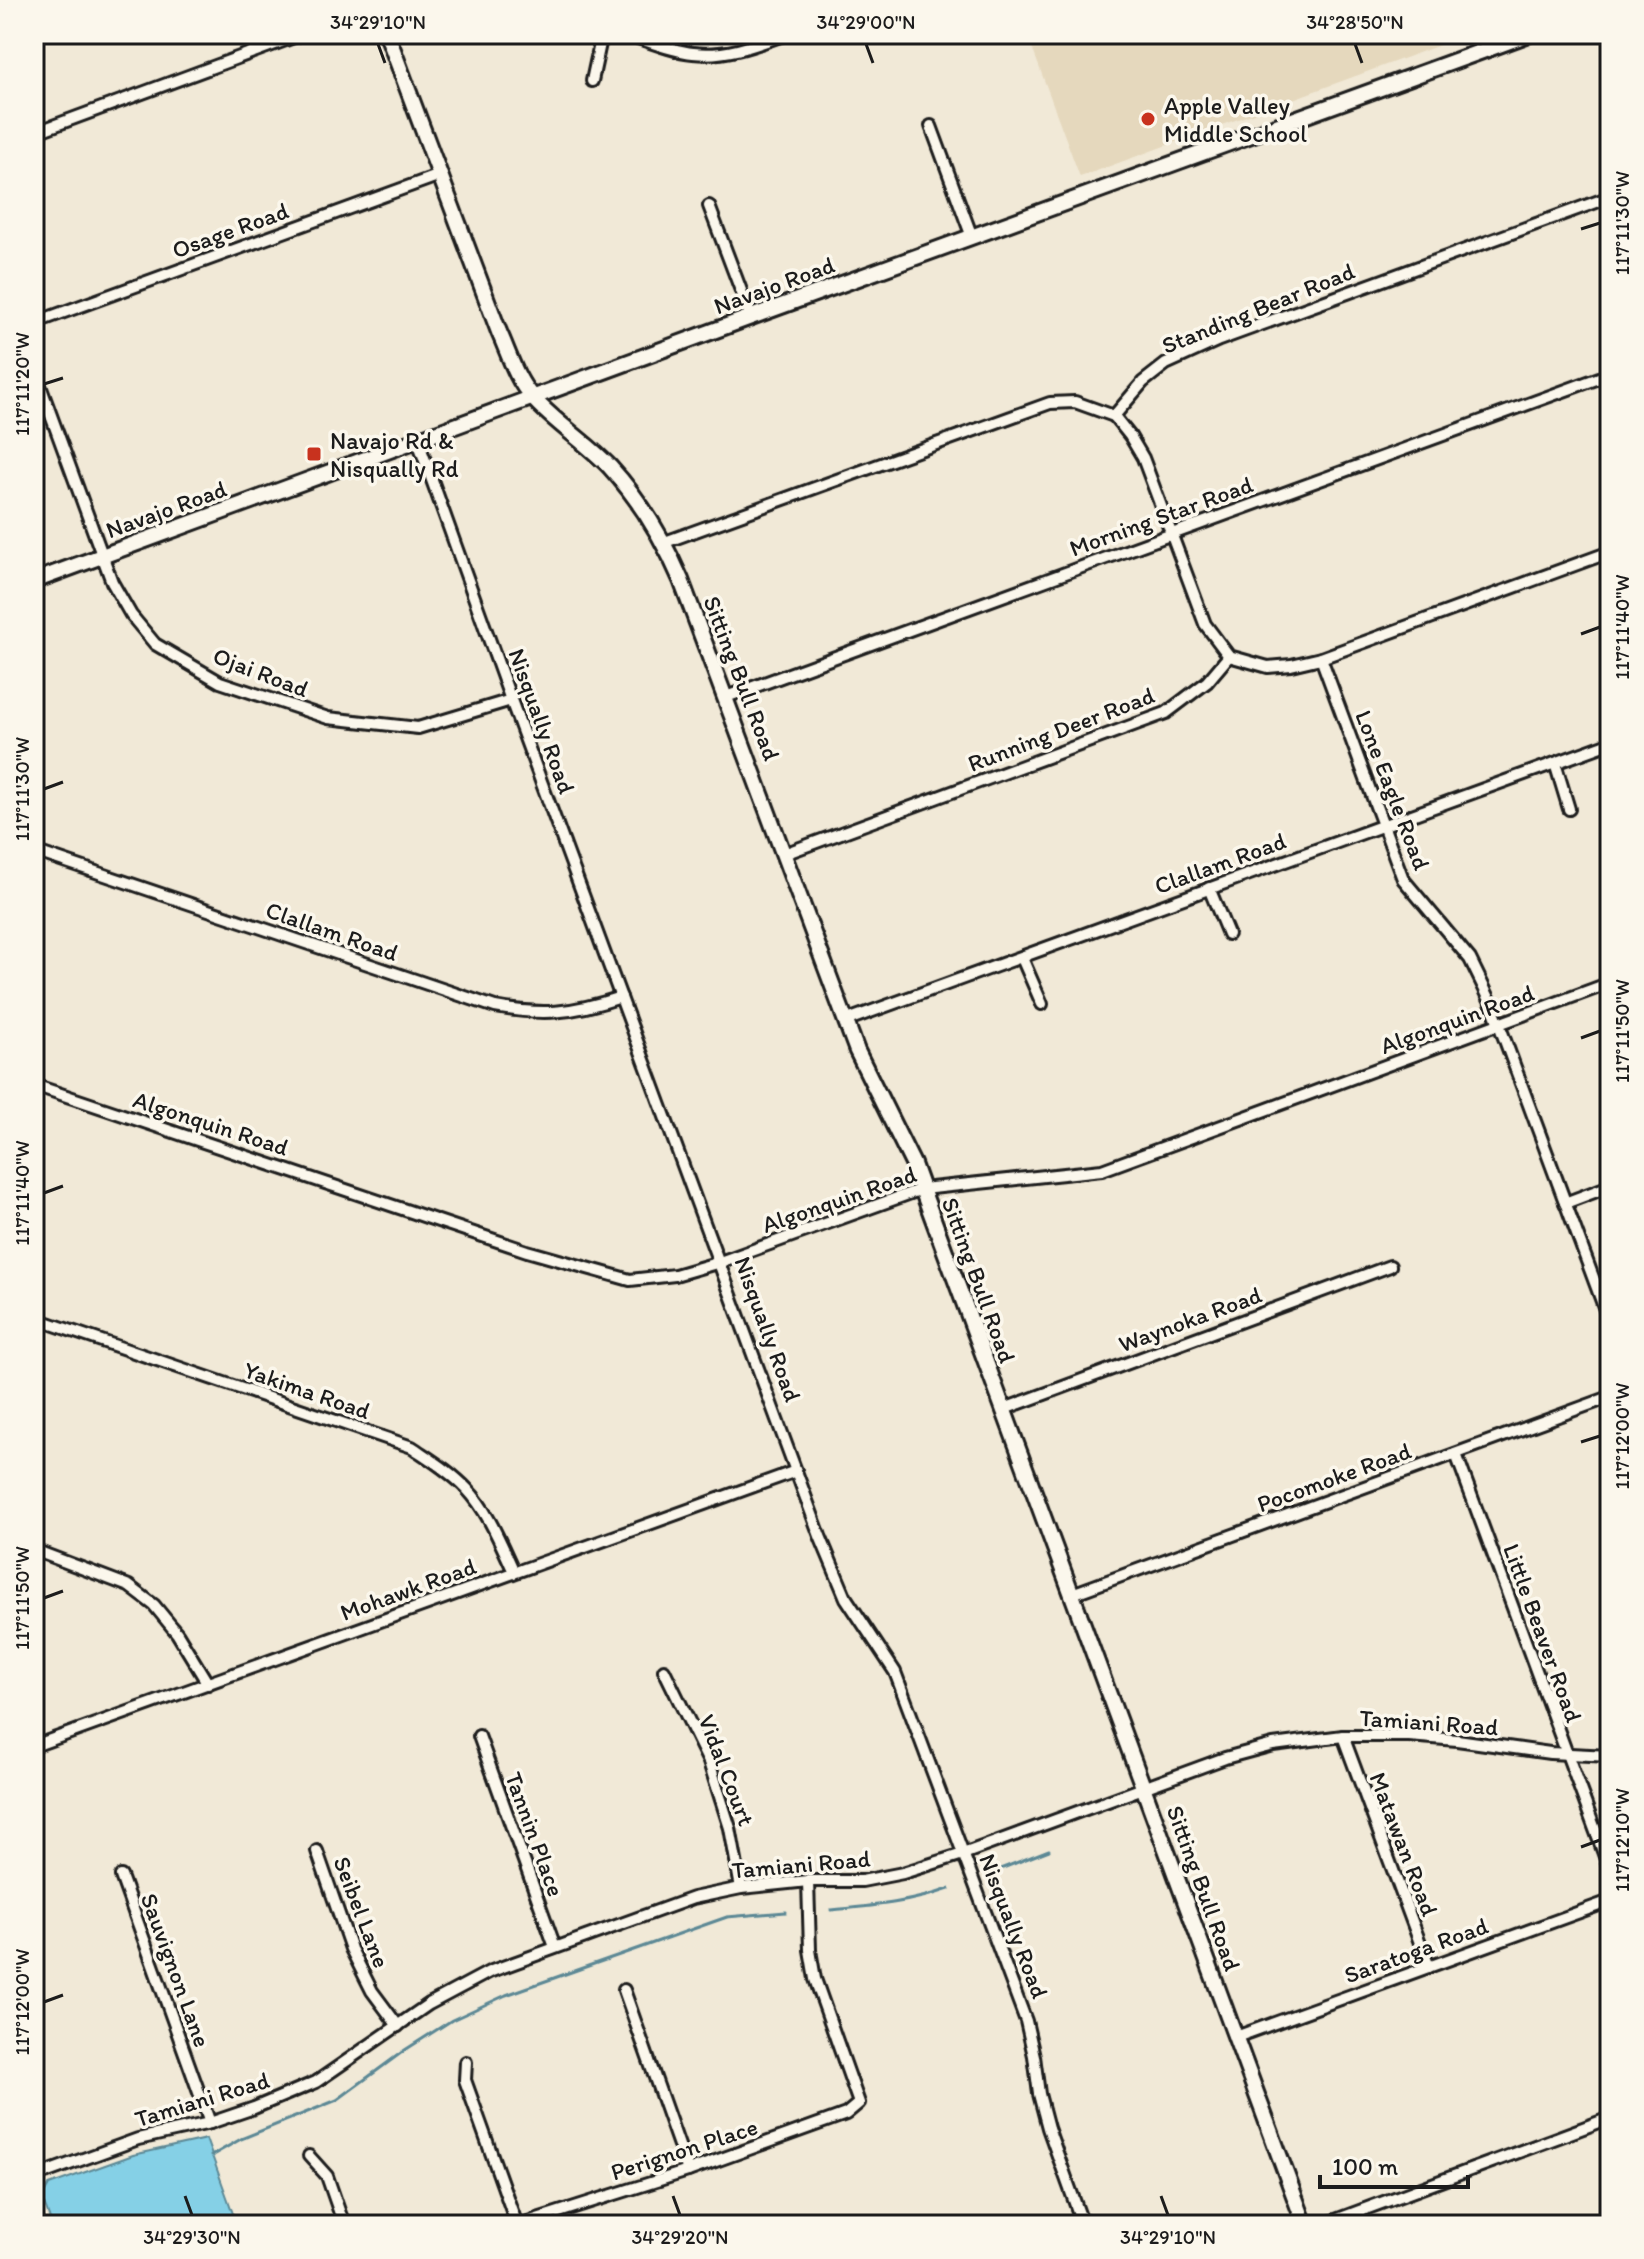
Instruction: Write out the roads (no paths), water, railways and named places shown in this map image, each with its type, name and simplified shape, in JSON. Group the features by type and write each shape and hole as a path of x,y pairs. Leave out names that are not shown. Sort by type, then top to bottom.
{"street":[{"path":"34,133 302,34"},
{"path":"387,34 499,332 520,380 533,397"},
{"path":"592,81 602,34"},
{"path":"626,34 693,53 723,53 786,34"},
{"name":"Navajo Road","path":"34,581 1529,34"},
{"path":"931,126 972,237"},
{"name":"Osage Road","path":"34,323 440,175"},
{"name":"Standing Bear Road","path":"1114,416 1143,382 1166,364 1219,340 1610,197"},
{"path":"709,206 751,317"},
{"name":"Ojai Road","path":"34,369 112,582 131,615 155,644 220,682 328,718 418,728 511,700"},
{"name":"Morning Star Road","path":"726,697 1610,374"},
{"name":"Sitting Bull Road","path":"533,397 620,479 665,542 726,697 845,1021 866,1073 913,1164 1305,2225"},
{"path":"665,542 1050,403 1075,402 1114,416 1143,458 1205,624 1229,656 1268,667 1321,658 1610,552"},
{"name":"Nisqually Road","path":"418,441 796,1471 846,1598 895,1672 1026,2021 1048,2128 1083,2225"},
{"name":"Running Deer Road","path":"784,854 1166,713 1207,682 1229,656"},
{"name":"Lone Eagle Road","path":"1321,658 1403,879 1470,959 1490,1000 1610,1323"},
{"name":"Clallam Road","path":"845,1021 1610,743"},
{"path":"1555,763 1569,809"},
{"name":"Clallam Road","path":"34,851 495,1007 528,1013 562,1012 593,1007 621,997"},
{"path":"1209,888 1228,934"},
{"path":"1022,958 1042,1004"},
{"name":"Algonquin Road","path":"34,1085 527,1251 630,1280 675,1275 720,1262 922,1189 1102,1170 1610,983"},
{"path":"1565,1203 1610,1186"},
{"name":"Waynoka Road","path":"1004,1409 1390,1266"},
{"name":"Yakima Road","path":"34,1318 412,1447 469,1491 491,1523 514,1572"},
{"name":"Pocomoke Road","path":"1072,1594 1610,1397"},
{"name":"Little Beaver Road","path":"1456,1454 1610,1870"},
{"name":"Mohawk Road","path":"34,1746 796,1471"},
{"path":"34,1550 129,1586 154,1605 177,1633 208,1684"},
{"name":"Vidal Court","path":"664,1670 709,1762 730,1828 741,1888"},
{"name":"Tannin Place","path":"479,1736 555,1947"},
{"name":"Tamiani Road","path":"34,2177 138,2139 210,2123 316,2082 429,2004 489,1972 693,1898 741,1888 808,1881 862,1881 903,1873 1225,1758 1273,1745 1343,1736 1409,1736 1610,1756"},
{"name":"Matawan Road","path":"1343,1736 1429,1967"},
{"name":"Seibel Lane","path":"317,1851 351,1949 372,1991 398,2026"},
{"name":"Sauvignon Lane","path":"121,1876 210,2123"},
{"name":"Perignon Place","path":"517,2225 688,2171 846,2114 859,2103 815,1979 810,1950 808,1881"},
{"name":"Saratoga Road","path":"1236,2037 1610,1901"},
{"path":"624,1990 688,2171"},
{"path":"466,2062 465,2080 517,2225"},
{"path":"1322,2225 1610,2118"},
{"path":"309,2156 327,2176 344,2225"},
{"path":"34,2215 38,2225"}],"water":[{"path":"206,2139 236,2222 226,2225 52,2225 42,2198 49,2185 133,2155"}],"waterway":[{"path":"990,1873 1049,1850"},
{"path":"831,1910 905,1901 949,1889"},
{"path":"211,2156 241,2139 337,2100 452,2020 506,1995 727,1917 786,1912"}],"place":[{"name":"Apple Valley Middle School","path":"1148,119"},
{"name":"Navajo Rd & Nisqually Rd","path":"314,454"}]}
